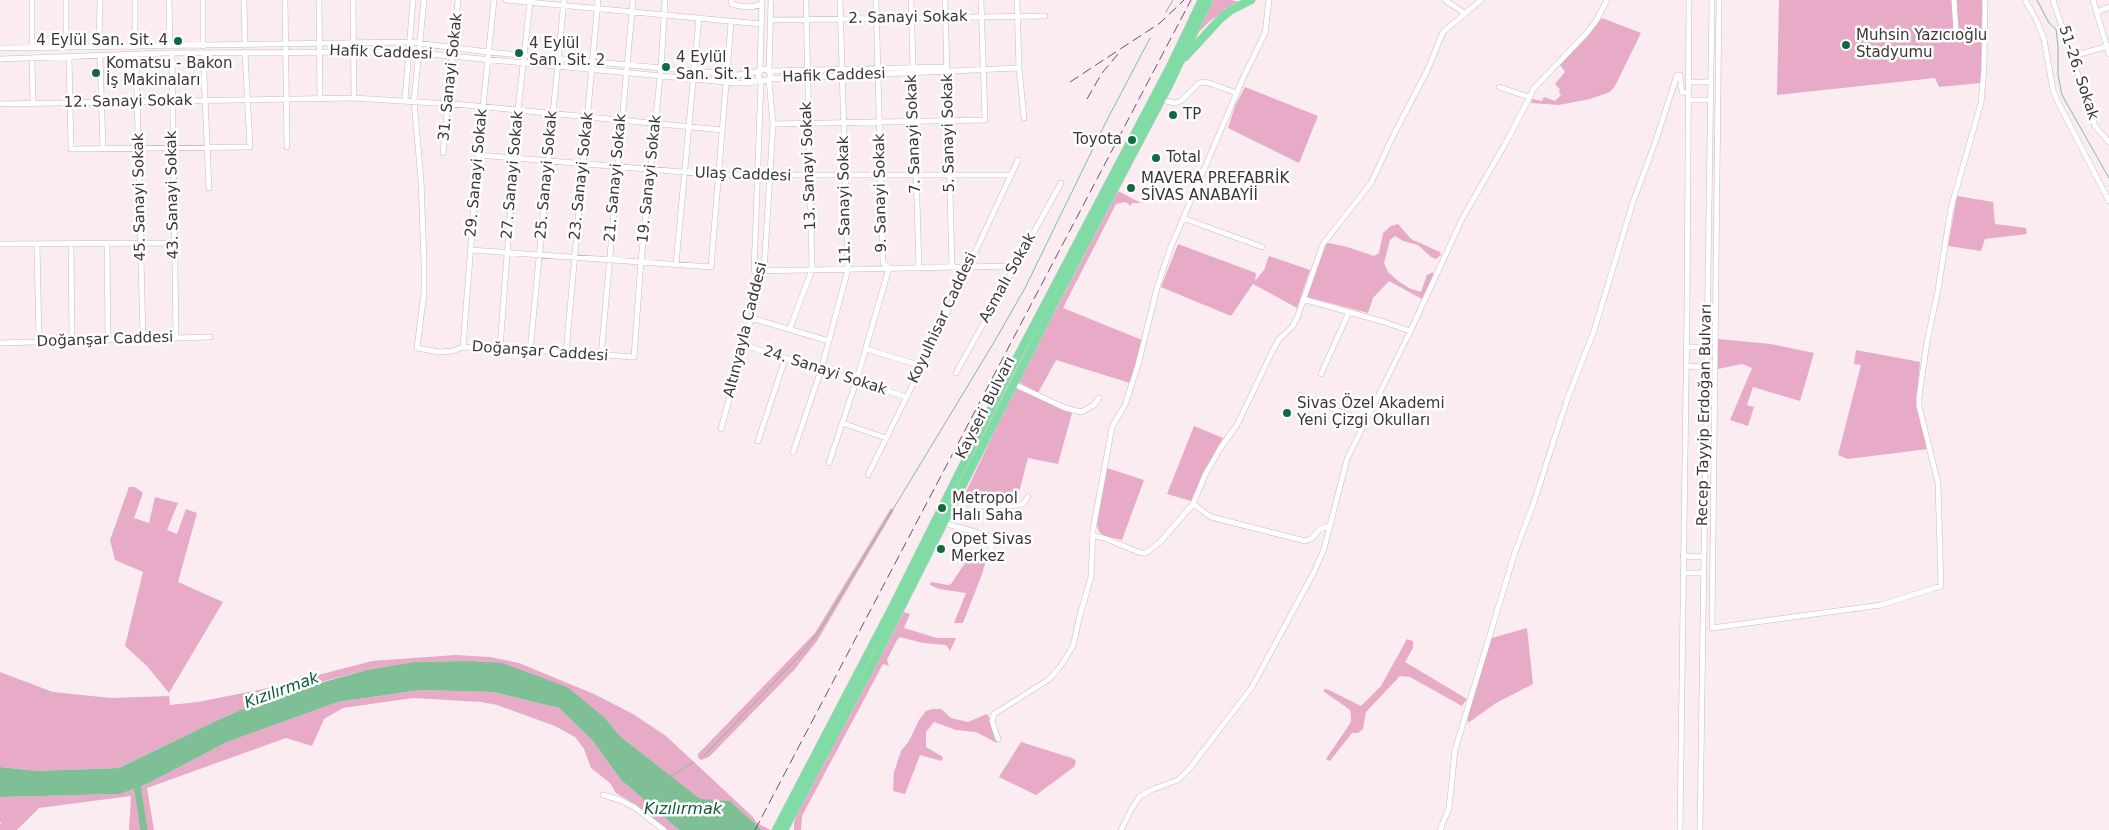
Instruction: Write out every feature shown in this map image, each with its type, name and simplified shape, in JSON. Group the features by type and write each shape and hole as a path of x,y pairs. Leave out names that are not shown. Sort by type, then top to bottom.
{"highway":[{"name":"Kayseri Bulvarı","path":"781,828 1002,387 1172,63 1202,0"},
{"name":"Kayseri Bulvarı","path":"781,828 876,659 1014,384 1162,100 1209,0"},
{"path":"1178,66 1201,37 1220,19 1231,10 1251,0"}],"street":[{"path":"32,0 32,48"},
{"path":"66,0 66,48"},
{"path":"99,47 100,0"},
{"path":"135,0 135,47"},
{"path":"169,0 170,46"},
{"path":"203,0 203,46"},
{"path":"244,0 244,45"},
{"path":"284,0 287,147"},
{"path":"319,0 320,99"},
{"path":"353,0 354,98"},
{"path":"405,100 413,0"},
{"path":"414,101 424,0"},
{"name":"31. Sanayi Sokak","path":"443,153 458,0"},
{"name":"29. Sanayi Sokak","path":"463,347 482,107 494,0"},
{"path":"506,0 564,3 632,13 699,18 731,23 761,24"},
{"name":"23. Sanayi Sokak","path":"566,353 594,62 598,0"},
{"name":"21. Sanayi Sokak","path":"601,356 633,0"},
{"name":"19. Sanayi Sokak","path":"634,358 641,262 652,170 661,68 665,0"},
{"path":"731,0 732,4 751,7 762,2 760,70 758,76 760,80 769,80 771,75 769,71 771,0"},
{"name":"13. Sanayi Sokak","path":"790,328 812,270 806,77 806,0"},
{"name":"11. Sanayi Sokak","path":"793,452 821,370 848,269 840,0"},
{"name":"9. Sanayi Sokak","path":"829,463 856,382 889,268 882,262 876,0"},
{"name":"7. Sanayi Sokak","path":"910,0 919,268"},
{"name":"5. Sanayi Sokak","path":"945,0 952,267"},
{"path":"773,124 986,120 981,0"},
{"path":"1017,0 1019,68 1024,118"},
{"path":"998,739 992,721 994,714 1048,680 1071,652 1091,577 1093,530 1112,428 1125,406 1138,365 1157,288 1183,218 1218,140 1236,93 1265,33 1269,0"},
{"path":"1445,0 1464,13"},
{"path":"1094,536 1104,538 1141,553 1146,553 1160,542 1193,504 1205,475 1237,424 1279,339 1292,327 1322,244 1371,183 1427,71 1438,41 1450,26 1481,0"},
{"path":"1121,830 1139,798 1151,790 1178,780 1190,768 1252,687 1321,558 1347,459 1410,331 1447,249 1529,97 1596,22 1607,0"},
{"name":"Recep Tayyip Erdoğan Bulvarı","path":"1680,830 1687,348 1689,0"},
{"name":"Recep Tayyip Erdoğan Bulvarı","path":"1700,830 1712,0"},
{"path":"1719,0 1712,628 1882,605 1941,586 1938,483 1919,406 1919,397 1951,208 1981,103 1984,68 1985,0"},
{"path":"1954,0 1956,30"},
{"path":"2026,0 2036,18 2044,40 2053,90 2057,100 2109,201"},
{"name":"51-26. Sokak","path":"2053,0 2095,126 2109,142"},
{"path":"2093,0 2109,54"},
{"name":"27. Sanayi Sokak","path":"500,348 518,110 530,2"},
{"name":"25. Sanayi Sokak","path":"530,351 564,3"},
{"path":"2097,12 2109,8"},
{"name":"2. Sanayi Sokak","path":"771,20 1045,16"},
{"path":"676,264 699,18"},
{"path":"471,250 711,267 731,23"},
{"name":"Hafik Caddesi","path":"0,48 409,42 488,52 738,75 760,70"},
{"path":"2073,56 2108,46"},
{"path":"68,57 71,149 250,147 245,52"},
{"name":"Hafik Caddesi","path":"0,60 172,53 408,52 725,82 750,83 760,80"},
{"name":"43. Sanayi Sokak","path":"172,53 176,337"},
{"path":"203,53 209,188"},
{"name":"45. Sanayi Sokak","path":"136,54 143,339"},
{"path":"100,56 103,149"},
{"path":"32,58 33,104"},
{"name":"Hafik Caddesi","path":"769,71 879,67 912,70"},
{"name":"Hafik Caddesi","path":"769,80 879,74 912,70 1019,68"},
{"path":"760,70 765,69 769,71"},
{"path":"1440,830 1449,808 1452,764 1455,750 1515,552 1567,400 1594,332 1633,202 1677,75 1680,75 1682,92 1688,93"},
{"name":"Altınyayla Caddesi","path":"760,80 754,271 764,272"},
{"name":"Altınyayla Caddesi","path":"721,429 764,272 773,124 769,80"},
{"path":"1162,100 1176,103 1200,83 1206,82 1236,93"},
{"path":"1688,82 1711,82"},
{"path":"1499,86 1529,97"},
{"path":"1710,92 1718,93"},
{"name":"12. Sanayi Sokak","path":"0,104 354,98 405,100 722,130"},
{"path":"1688,100 1710,100"},
{"name":"Doğanşar Caddesi","path":"414,101 421,180 424,260 424,293 417,348 439,352 453,351 463,347 500,348 634,358"},
{"name":"Ulaş Caddesi","path":"478,155 619,168 758,177 1009,175"},
{"name":"Koyulhisar Caddesi","path":"868,475 922,366 1009,175 1018,160"},
{"name":"Asmalı Sokak","path":"956,374 1060,183"},
{"path":"1183,218 1262,247"},
{"path":"0,244 174,243"},
{"path":"71,244 72,340"},
{"path":"107,244 108,339"},
{"path":"37,245 39,342"},
{"path":"764,272 1014,266"},
{"path":"1303,300 1410,331"},
{"path":"1321,374 1349,312"},
{"path":"752,318 829,341"},
{"name":"Doğanşar Caddesi","path":"0,344 72,340 210,337"},
{"name":"24. Sanayi Sokak","path":"744,345 906,397"},
{"path":"1687,348 1706,347"},
{"path":"866,349 922,366"},
{"path":"1706,357 1715,357"},
{"path":"758,441 785,359"},
{"path":"1686,366 1706,366"},
{"path":"1014,384 1065,408 1081,412 1094,405 1099,398"},
{"path":"1300,395 1365,422"},
{"path":"842,423 886,438"},
{"path":"956,499 978,506 1010,506 1024,504 1028,497"},
{"path":"1193,504 1211,517 1305,540 1312,538 1320,529 1330,526"},
{"path":"944,523 989,536 992,553 1000,558"},
{"path":"1683,556 1703,557"},
{"path":"1703,566 1712,567"},
{"path":"1683,573 1703,573"},
{"path":"603,795 634,807 664,830"}],"shaded area":[{"path":"1212,0 1239,2 1210,21 1194,37"},
{"name":"Muhsin Yazıcıoğlu Stadyumu","path":"1779,0 1983,0 1981,83 1939,87 1935,78 1777,95"},
{"path":"1602,18 1641,33 1615,86 1610,92 1590,99 1559,105 1531,103 1532,99 1542,101 1544,97 1555,101 1561,95 1560,89 1555,84 1565,72 1560,65"},
{"path":"1245,87 1318,116 1299,163 1228,128 1235,106"},
{"path":"1118,191 1141,203 1132,203 1130,206 1126,202 1116,204 1063,308 1142,340 1130,383 1056,360 1038,393 1018,382"},
{"path":"1957,196 1993,202 1995,224 2026,228 2027,234 1985,239 1981,251 1948,246"},
{"path":"1398,224 1411,239 1440,252 1441,255 1436,259 1431,257 1418,245 1403,241 1395,236 1390,240 1384,263 1388,272 1398,281 1411,289 1421,292 1427,275 1433,272 1433,276 1422,299 1389,281 1373,298 1368,313 1307,297 1324,245 1329,243 1374,256 1379,253 1383,233 1391,226"},
{"path":"1178,244 1256,273 1255,281 1264,270 1269,256 1310,270 1297,308 1253,284 1231,316 1161,287"},
{"path":"1718,339 1771,344 1814,353 1800,401 1753,387 1747,405 1754,407 1748,426 1730,420 1752,368 1742,364 1718,369"},
{"path":"1856,350 1920,362 1916,406 1928,449 1848,459 1838,455 1861,365 1854,364"},
{"path":"1015,388 1072,413 1058,464 1028,458 1018,496 973,499 965,494"},
{"path":"1194,426 1223,438 1191,501 1167,494"},
{"path":"1107,468 1144,480 1122,540 1104,536 1099,532 1097,524"},
{"path":"129,487 135,487 143,493 134,518 149,523 155,497 178,503 167,530 177,534 186,509 197,513 178,582 223,602 169,693 147,666 125,646 143,572 115,560 110,540"},
{"path":"891,508 894,510 817,641 794,670 709,757 701,760 698,754 815,633"},
{"path":"978,552 987,557 982,574 963,623 954,623 966,593 939,589 930,585 931,582 951,584 967,560 975,562"},
{"path":"904,612 910,614 904,628 937,638 956,638 950,651 946,645 923,643 900,637 897,640 887,660 889,666 883,664 802,816 801,830 794,830 796,815"},
{"path":"1527,628 1533,684 1496,703 1468,723 1467,715 1492,638"},
{"path":"1407,639 1413,641 1413,648 1405,662 1467,699 1462,706 1410,677 1400,676 1366,712 1363,729 1358,733 1352,733 1330,761 1326,759 1351,722 1351,715 1350,710 1323,691 1325,689 1329,690 1361,706 1381,686"},
{"path":"455,655 490,657 519,663 594,694 633,714 666,736 752,816 757,823 771,830 762,830 730,801 700,800 621,737 605,718 464,661 414,662 367,670 309,685 265,699 119,768 37,771 0,767 0,672 53,692 111,698 169,696 170,705 198,702 268,688 372,661"},
{"path":"420,690 493,692 559,708 592,740 621,780 679,830 667,830 636,805 616,793 610,783 591,768 584,749 575,737 555,726 497,705 481,702 413,698 343,708 324,719 312,746 286,738 147,788 154,830 129,830 131,796 39,808 17,830 0,830 0,824 2,823 0,822 0,797 120,794 145,785 227,742 338,702"},
{"path":"941,709 951,718 968,722 987,714 1000,737 997,743 976,732 956,730 934,722 926,732 926,747 943,757 942,761 920,755 905,794 893,791 894,772 901,751 909,741 919,720 926,711"},
{"path":"1021,742 1072,758 1076,761 1074,767 1036,795 999,777"}],"water":[{"name":"Kızılırmak","path":"464,661 502,663 567,687 605,718 621,737 700,799 730,801 762,830 679,830 621,780 592,740 559,708 493,692 420,690 338,702 227,742 145,785 120,794 0,797 0,767 37,771 119,768 265,699 367,670 414,662"}],"waterway":[{"path":"1166,12 1173,0"},
{"path":"2037,0 2049,23 2056,29 2058,75 2062,95 2109,178"},
{"path":"703,757 799,656 820,630 1025,288 1106,122 1150,38"},
{"path":"671,776 694,762"},
{"path":"136,778 144,830"}],"railway":[{"path":"1070,82 1160,23 1184,0"},
{"path":"755,830 1191,0"},
{"path":"1087,99 1102,73 1118,54"}],"place":[{"name":"4 Eylül San. Sit. 4","path":"178,41"},
{"name":"Muhsin Yazıcıoğlu Stadyumu","path":"1846,45"},
{"name":"4 Eylül San. Sit. 2","path":"519,53"},
{"name":"4 Eylül San. Sit. 1","path":"666,67"},
{"name":"Komatsu - Bakon İş Makinaları","path":"96,73"},
{"name":"TP","path":"1173,115"},
{"name":"Toyota","path":"1132,140"},
{"name":"Total","path":"1156,158"},
{"name":"MAVERA PREFABRİK SİVAS ANABAYİİ","path":"1131,188"},
{"name":"Sivas Özel Akademi Yeni Çizgi Okulları","path":"1287,413"},
{"name":"Metropol Halı Saha","path":"942,508"},
{"name":"Opet Sivas Merkez","path":"941,549"}]}
